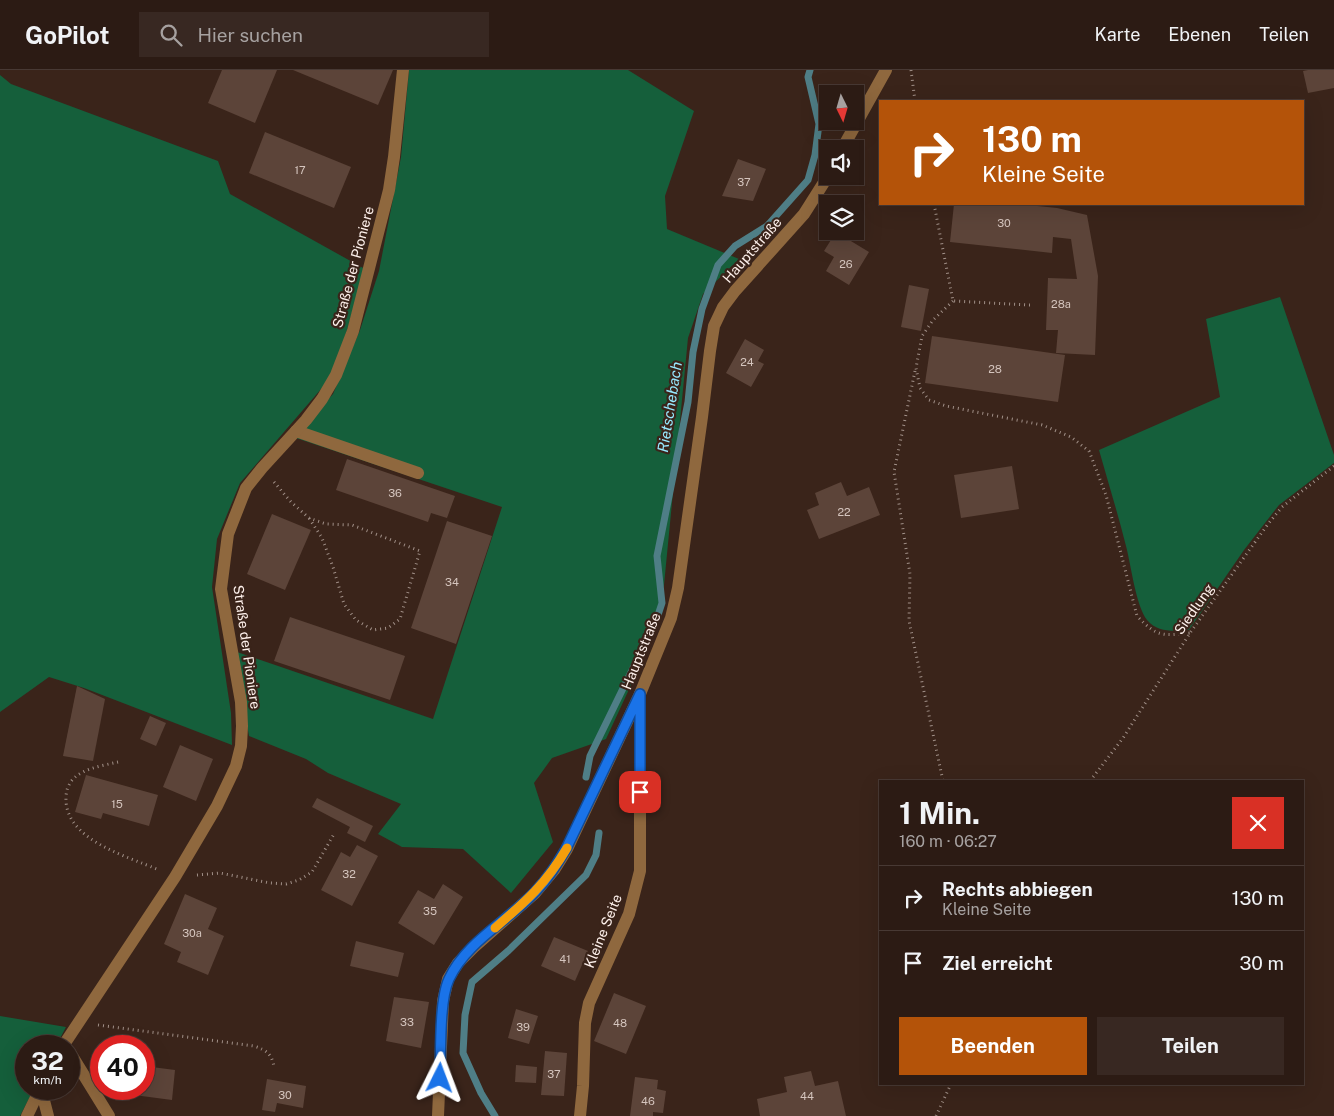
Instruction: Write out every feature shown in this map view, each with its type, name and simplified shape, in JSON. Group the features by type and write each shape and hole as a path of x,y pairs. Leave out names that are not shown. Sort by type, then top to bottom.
{"street":[{"name":"Straße der Pioniere","path":"72,1035 175,877 227,788 236,766 242,746 241,702 221,589 228,534 246,488 322,399 336,376 352,332 389,190 403,70"},
{"path":"847,140 886,70"},
{"name":"Hauptstraße","path":"438,1116 443,1001 448,980 458,963 535,893 554,870 566,849 640,694 671,618 678,588 714,326 723,307 735,291 804,214 822,185"},
{"path":"296,431 418,473"},
{"name":"Kleine Seite","path":"580,1116 585,1023 589,1003 629,914 640,871 640,694"},
{"name":"Straße der Pioniere","path":"80,1069 109,1116"},
{"path":"26,1116 35,1100"},
{"path":"44,1100 48,1116"}],"path":[{"path":"910,70 915,100"},
{"path":"934,205 953,301"},
{"path":"943,780 909,621 910,574 894,472 922,336 934,320 953,301 1030,305"},
{"path":"916,368 920,388 928,400 946,406 1042,425 1071,437 1090,450 1106,496 1137,616 1150,630 1166,636 1190,633"},
{"name":"Siedlung","path":"1091,780 1123,738 1190,633 1282,507 1334,466"},
{"path":"262,468 290,502 309,518 322,538 333,566 344,604 356,620 373,630 388,628 400,619 420,551 352,526 326,524 309,518"},
{"path":"118,762 86,769 76,775 66,789 65,804 70,819 80,832 97,843 175,877 220,873 270,883 286,884 299,880 312,872 334,834"},
{"path":"79,1023 254,1046 264,1049 272,1057 274,1067"},
{"path":"936,1116 951,1085"}],"green space":[{"path":"409,70 628,70 694,111 665,196 667,229 739,259 703,294 688,338 664,585 644,657 606,739 552,758 534,783 553,842 511,893 463,849 402,847 378,834 401,804 328,773 306,759 249,736 234,651 433,719 502,507 293,437 333,394 360,330 379,271 401,157"},
{"path":"0,75 11,84 218,161 230,194 365,269 334,374 240,483 217,539 212,587 231,713 232,745 84,688 49,677 0,712"},
{"path":"1280,297 1334,455 1334,463 1279,505 1244,550 1189,630 1172,631 1161,629 1151,624 1143,614 1099,450 1220,397 1206,319"},
{"path":"0,1016 66,1027 62,1035 15,1035 15,1100 28,1100 20,1116 0,1116"}],"building":[{"path":"222,70 277,70 255,123 208,103"},
{"path":"293,70 393,70 378,105"},
{"path":"1334,70 1334,88 1308,93 1303,71"},
{"path":"265,132 351,167 334,208 249,173"},
{"path":"738,159 766,169 753,201 722,196"},
{"path":"954,205 1028,205 1057,208 1087,215 1098,276 1095,355 1056,353 1058,330 1046,330 1048,278 1077,279 1071,239 1053,237 1052,253 950,242"},
{"path":"831,240 849,240 869,252 849,285 826,271 834,257 824,251"},
{"path":"909,285 929,289 921,331 901,327"},
{"path":"932,336 1065,355 1058,402 925,383"},
{"path":"745,339 764,350 758,361 764,364 751,387 726,373"},
{"path":"347,459 455,496 447,518 431,513 428,522 336,490"},
{"path":"1012,466 1019,509 961,518 954,475"},
{"path":"841,482 847,496 869,487 880,515 819,539 807,510 819,505 815,493"},
{"path":"272,514 311,530 285,590 247,574"},
{"path":"447,521 492,536 456,644 411,628"},
{"path":"290,617 405,656 390,700 274,661"},
{"path":"77,686 105,699 93,761 63,756"},
{"path":"150,716 166,723 156,746 140,739"},
{"path":"180,745 213,759 196,801 163,787"},
{"path":"86,775 158,795 149,826 103,813 101,819 75,812"},
{"path":"317,798 373,826 365,842 347,833 350,827 312,807"},
{"path":"357,845 378,856 352,906 321,890 341,852 350,857"},
{"path":"443,884 463,897 434,945 398,923 418,890 434,899"},
{"path":"185,894 217,908 208,929 224,936 208,975 177,962 181,952 164,944"},
{"path":"554,937 588,951 575,981 541,966"},
{"path":"356,941 404,953 398,977 350,966"},
{"path":"614,993 646,1006 626,1054 594,1041"},
{"path":"394,997 429,1002 421,1048 386,1041"},
{"path":"516,1009 538,1016 529,1044 508,1038"},
{"path":"545,1051 567,1053 564,1096 541,1095"},
{"path":"516,1065 537,1067 536,1083 515,1082"},
{"path":"155,1067 175,1070 172,1100 155,1098"},
{"path":"811,1071 815,1086 838,1081 846,1116 760,1116 757,1099 787,1092 784,1077"},
{"path":"635,1077 658,1080 657,1089 666,1091 663,1113 653,1112 653,1116 630,1116"},
{"path":"267,1079 306,1086 303,1108 277,1103 275,1112 262,1110"}],"waterway":[{"name":"Rietschebach","path":"586,777 590,756 656,621 662,603 657,556 688,402 693,352 702,309 718,265 735,246 767,226 808,180 815,155 819,124 808,77 810,70"},
{"name":"Rietschebach","path":"495,1116 481,1093 463,1053 465,1015 472,982 508,951 586,875 596,855 599,833"}],"slow traffic":[{"path":"495,928 535,893 554,870 567,848"}],"route":[{"path":"440,1078 443,1001 448,980 458,963 535,893 554,870 566,849 640,694 640,792"}]}
